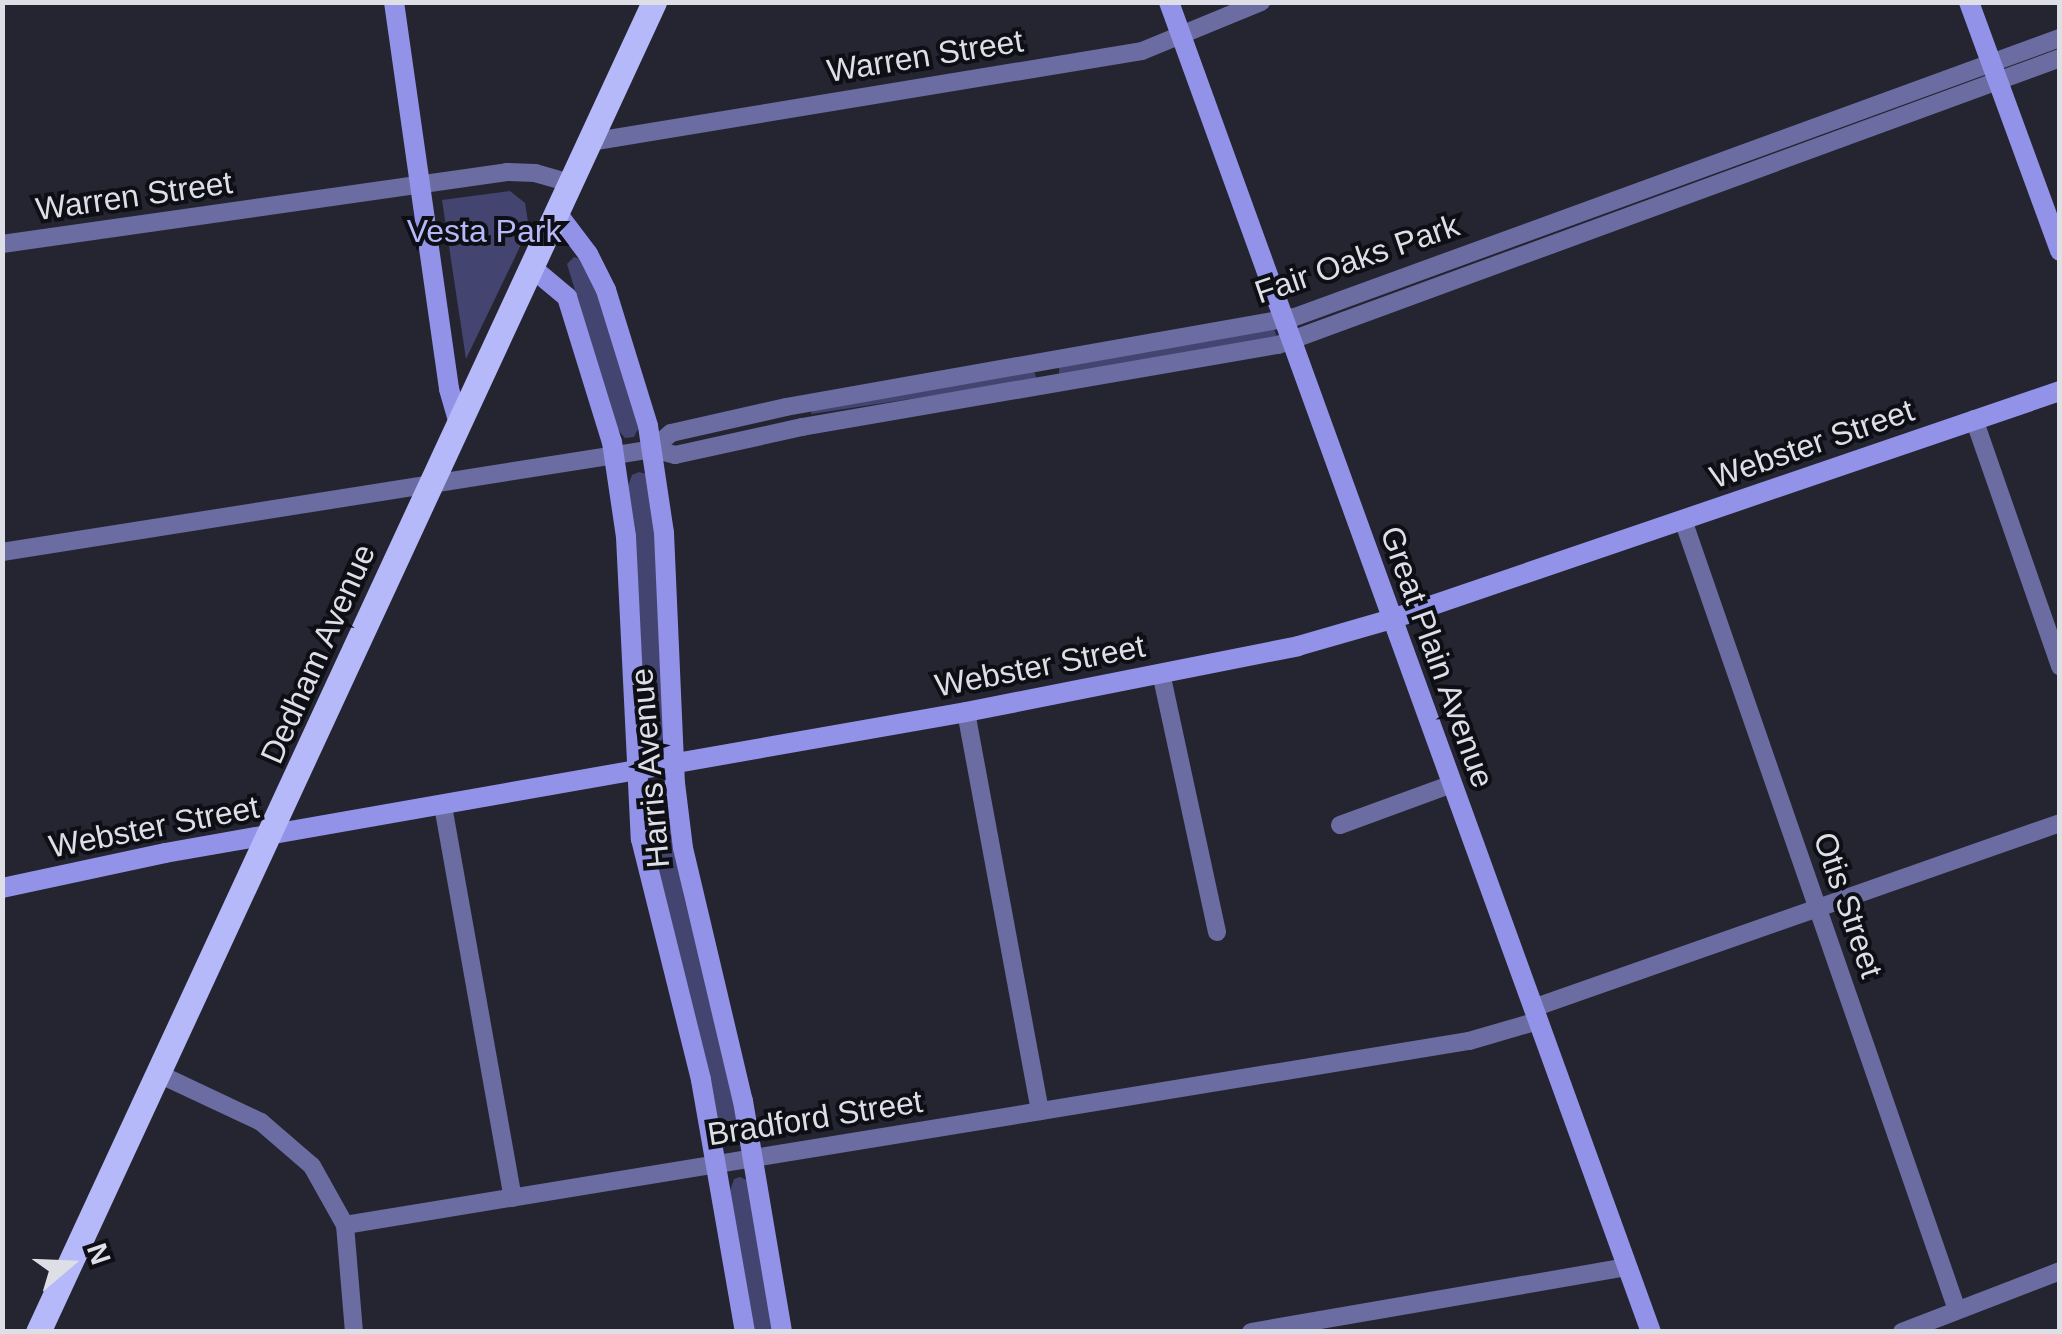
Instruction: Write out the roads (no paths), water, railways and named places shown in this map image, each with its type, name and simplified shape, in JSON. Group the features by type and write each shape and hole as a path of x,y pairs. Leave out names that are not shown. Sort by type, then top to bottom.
{"main road":[{"name":"Dedham Avenue","path":"38,1332 654,2"}],"street":[{"path":"394,2 448,388 459,424"},
{"name":"Great Plain Avenue","path":"1169,2 1651,1332"},
{"name":"Warren Street","path":"590,142 1142,51 1262,2"},
{"path":"1969,2 2060,251"},
{"name":"Fair Oaks Park","path":"2,552 653,449 676,455 802,427 1292,342 1659,208 1994,72 2060,38"},
{"name":"Fair Oaks Park","path":"653,449 671,433 798,405 1284,320 1651,186 1994,72 2060,58"},
{"name":"Warren Street","path":"2,244 511,172 570,183"},
{"path":"1651,186 1659,208"},
{"name":"Harris Avenue","path":"557,214 588,254 612,304 653,449 664,532 674,764 686,867 725,1019 782,1332"},
{"name":"Harris Avenue","path":"532,267 562,290 574,314 615,457 627,554 636,771 644,855 693,1046 745,1332"},
{"path":"1046,362 1049,384"},
{"name":"Webster Street","path":"2,888 270,835 966,712 1298,646 1392,619 2060,391"},
{"path":"798,405 802,427"},
{"path":"1974,419 2060,666"},
{"name":"Otis Street","path":"1683,520 1957,1310"},
{"path":"1162,673 1217,932"},
{"path":"966,712 1040,1111"},
{"path":"1340,825 1452,784"},
{"path":"443,806 513,1198"},
{"name":"Bradford Street","path":"344,1226 1468,1040 1818,908 2060,823"},
{"path":"158,1074 260,1122 298,1150 312,1166 344,1226 354,1332"},
{"path":"1251,1332 1627,1267"},
{"path":"1902,1332 2060,1272"}],"park label":[{"name":"Vesta Park","path":"484,231"}]}
